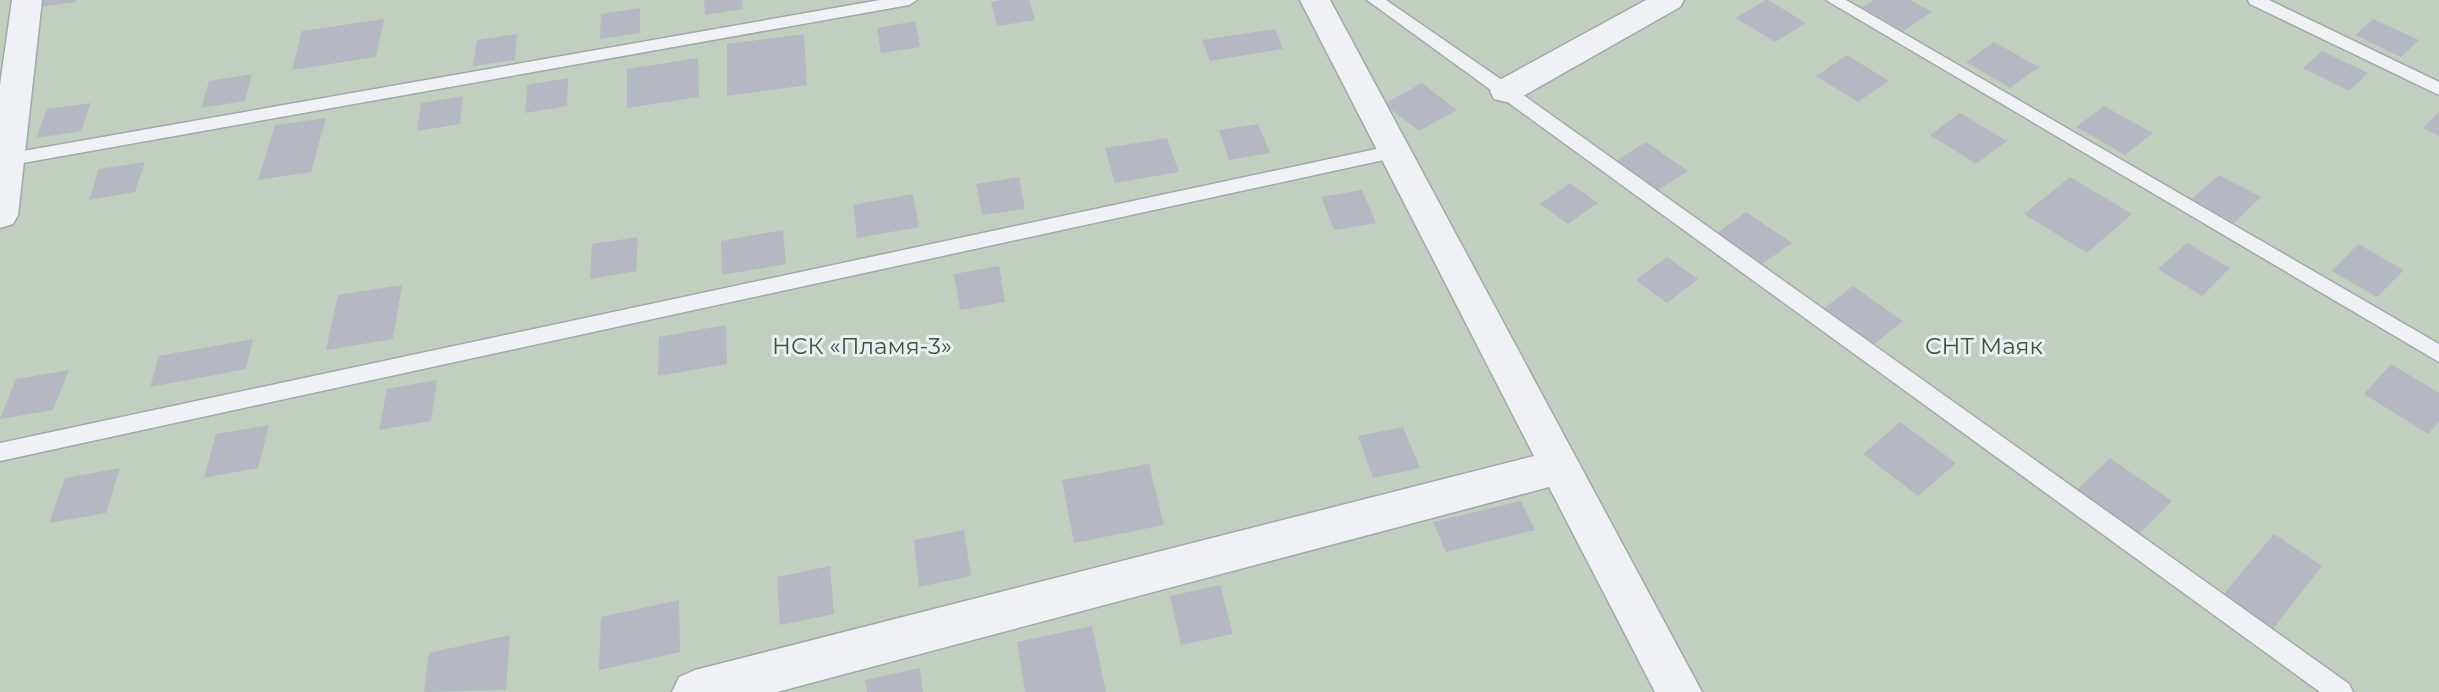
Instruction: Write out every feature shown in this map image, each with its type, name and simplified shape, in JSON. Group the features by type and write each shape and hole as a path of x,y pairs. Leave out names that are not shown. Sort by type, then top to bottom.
{"street":[{"path":"0,215 27,0"},
{"path":"1315,0 1679,692"},
{"path":"1506,92 1670,0"},
{"path":"695,692 1559,467"}],"lane":[{"path":"6,160 909,0"},
{"path":"1375,0 2340,692"},
{"path":"1834,0 2439,354"},
{"path":"2256,0 2439,89"},
{"path":"0,452 1395,151"}],"green space":[{"name":"НСК «Пламя-3»","path":"0,0 2439,0 2439,692 0,692"}],"building":[{"path":"44,0 76,0 76,2 41,7"},
{"path":"704,0 742,0 743,9 705,15"},
{"path":"1029,0 1035,20 997,26 991,2"},
{"path":"1765,0 1806,23 1775,42 1736,18"},
{"path":"1874,0 1910,0 1932,12 1903,31 1862,7"},
{"path":"640,8 640,33 600,39 601,14"},
{"path":"384,19 376,57 292,70 302,31"},
{"path":"2373,19 2419,40 2401,57 2355,35"},
{"path":"915,21 920,47 881,53 877,28"},
{"path":"1275,29 1283,49 1210,61 1202,40"},
{"path":"517,34 515,60 473,66 477,40"},
{"path":"804,34 807,85 727,96 727,44"},
{"path":"1994,42 2039,67 2010,88 1966,62"},
{"path":"2322,51 2368,73 2349,91 2303,68"},
{"path":"1847,55 1889,81 1858,102 1816,76"},
{"path":"698,58 699,97 627,108 627,69"},
{"path":"252,74 245,101 201,108 209,81"},
{"path":"568,78 567,106 525,113 527,85"},
{"path":"1422,83 1457,110 1419,131 1384,104"},
{"path":"463,96 460,124 417,131 421,103"},
{"path":"91,103 81,131 36,138 47,109"},
{"path":"2104,106 2153,133 2125,155 2076,127"},
{"path":"2439,112 2439,136 2423,128"},
{"path":"1960,113 2007,141 1976,164 1930,135"},
{"path":"326,118 311,172 258,180 275,125"},
{"path":"1258,124 1270,153 1229,160 1219,130"},
{"path":"1167,138 1179,172 1115,183 1105,148"},
{"path":"1646,142 1688,171 1652,194 1611,164"},
{"path":"145,162 135,192 89,200 99,169"},
{"path":"2219,175 2261,197 2234,223 2192,199"},
{"path":"1019,177 1025,209 982,215 976,184"},
{"path":"2070,177 2132,214 2087,253 2024,214"},
{"path":"1570,183 1598,203 1568,224 1540,204"},
{"path":"1362,190 1376,223 1334,230 1321,197"},
{"path":"913,194 919,227 857,238 853,205"},
{"path":"1746,212 1792,243 1755,269 1711,237"},
{"path":"783,230 786,264 722,275 721,241"},
{"path":"638,237 636,271 590,279 592,244"},
{"path":"2187,243 2230,268 2202,296 2158,269"},
{"path":"2358,244 2404,270 2377,297 2332,271"},
{"path":"1667,257 1698,279 1667,303 1636,280"},
{"path":"999,266 1005,302 960,310 954,274"},
{"path":"402,285 393,339 326,350 338,295"},
{"path":"1853,286 1903,321 1868,349 1818,313"},
{"path":"726,325 727,364 658,376 659,337"},
{"path":"253,339 246,369 150,387 159,356"},
{"path":"2391,364 2439,393 2439,422 2428,434 2364,394"},
{"path":"69,370 53,410 0,419 16,379"},
{"path":"437,380 431,421 379,430 387,389"},
{"path":"1900,422 1956,463 1918,496 1863,454"},
{"path":"269,425 258,468 204,478 216,434"},
{"path":"1403,427 1420,468 1373,478 1358,436"},
{"path":"2110,458 2172,501 2137,536 2076,491"},
{"path":"1149,464 1164,525 1074,543 1062,480"},
{"path":"120,468 106,513 49,523 65,478"},
{"path":"1521,501 1535,530 1446,552 1433,522"},
{"path":"964,530 971,576 919,587 914,540"},
{"path":"2274,534 2322,566 2272,630 2222,596"},
{"path":"830,566 834,614 780,625 777,577"},
{"path":"1220,585 1233,634 1181,645 1170,596"},
{"path":"679,600 680,652 599,670 601,617"},
{"path":"1092,626 1106,692 1025,692 1017,642"},
{"path":"510,635 506,690 424,692 429,653"},
{"path":"920,668 923,692 867,692 865,680"}],"park label":[{"name":"СНТ Маяк","path":"1984,346"}]}
